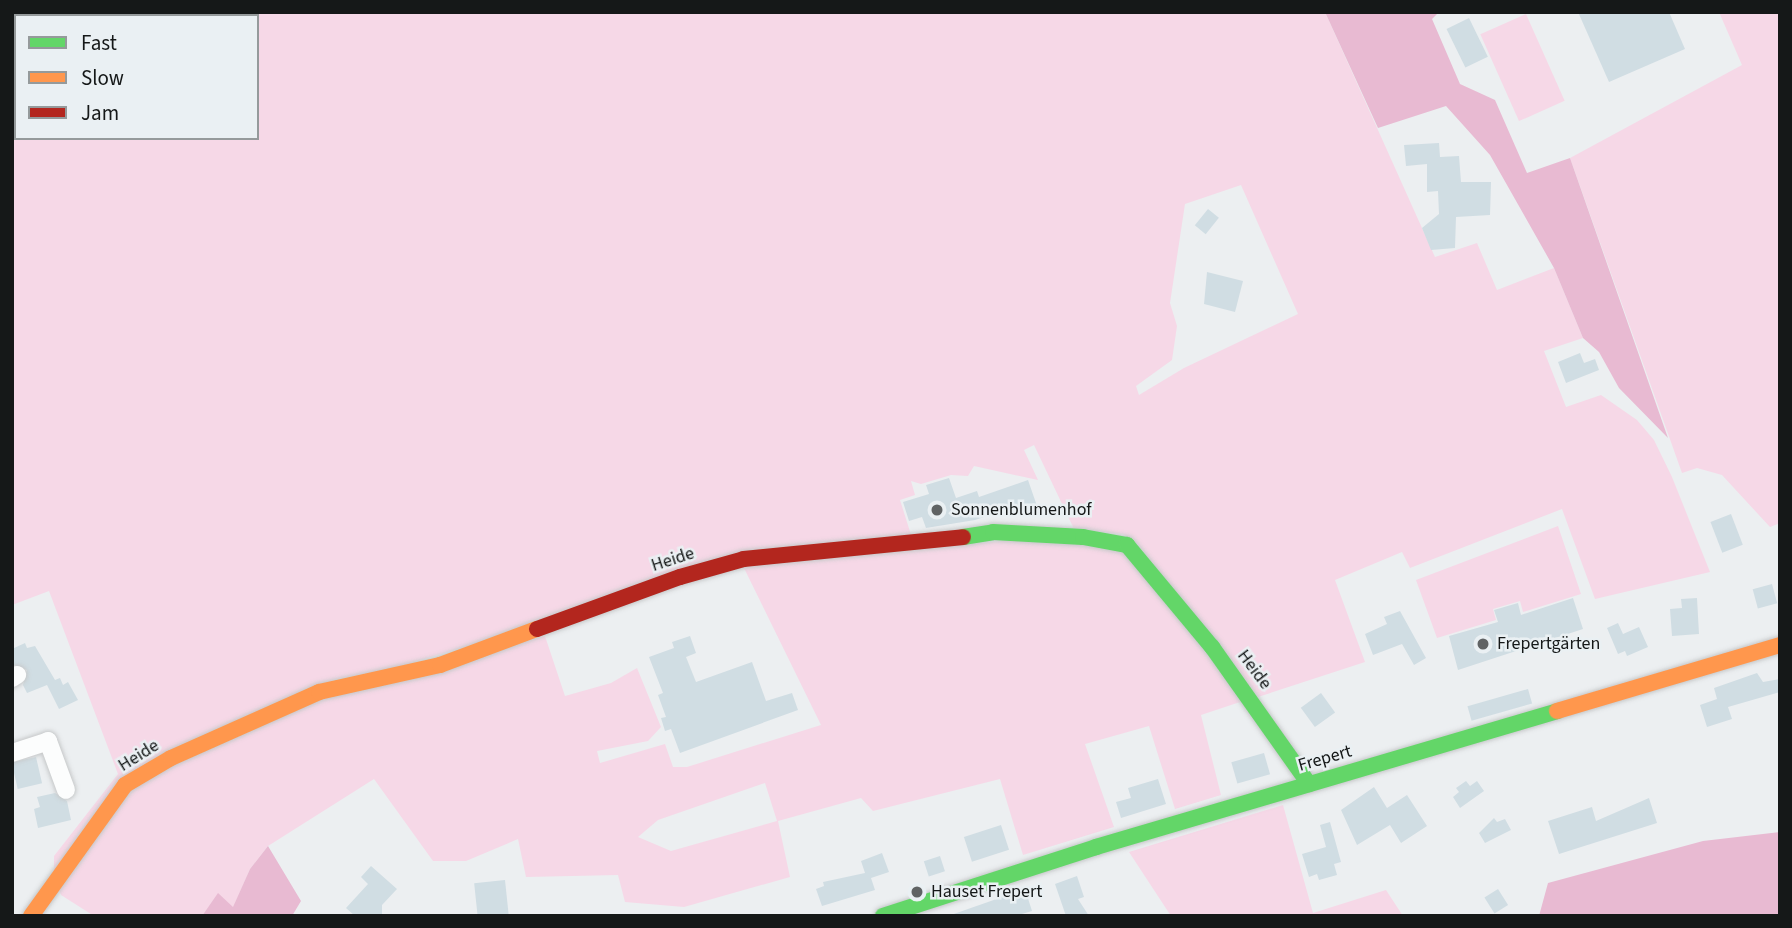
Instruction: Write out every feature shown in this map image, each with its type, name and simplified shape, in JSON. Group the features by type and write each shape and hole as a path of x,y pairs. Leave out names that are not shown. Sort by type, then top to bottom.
{"street":[{"name":"Heide","path":"31,916 125,785 171,758 319,692 440,665 680,577 744,559 922,544 993,532 1083,537 1127,545 1212,647 1309,784"},
{"name":"Frepert","path":"883,916 1309,784 1780,645"},
{"path":"12,753 48,741 66,790"}],"shaded area":[{"path":"12,12 40,14 14,14 12,113"},
{"path":"228,12 1325,12 1435,257 1477,243 1497,290 1554,268 1583,338 1544,351 1566,407 1601,395 1637,420 1654,440 1672,477 1710,572 1595,599 1562,509 1410,568 1402,552 1335,580 1365,662 1258,697 1137,543 1123,534 1074,529 1034,445 1024,450 1038,480 974,466 968,476 951,475 921,484 911,481 915,495 900,500 913,541 752,551 680,570 530,627 391,669 332,680 357,692 545,636 565,696 611,683 637,668 661,727 648,741 597,751 600,763 665,744 673,767 687,767 821,725 743,566 1013,540 1083,545 1125,553 1139,566 1243,701 1201,715 1221,795 1175,809 1149,726 1085,744 1114,827 1023,855 1000,779 873,811 861,798 778,821 790,877 684,907 625,902 618,875 526,877 518,839 466,861 433,861 374,779 268,846 250,869 233,908 218,894 202,916 94,916 61,895 54,877 54,856 118,774 49,591 12,605 14,130 14,140 259,140 259,14 224,14","holes":["1241,185 1298,314 1184,368 1139,395 1136,386 1172,360 1177,326 1170,303 1185,204","765,783 777,821 671,851 638,837 658,820"]},
{"path":"1325,12 1439,12 1432,19 1460,84 1495,100 1527,173 1570,158 1668,438 1619,388 1599,352 1583,338 1554,268 1490,155 1446,106 1378,128"},
{"path":"1719,12 1780,12 1780,523 1770,527 1722,475 1697,468 1682,473 1570,158 1742,65"},
{"path":"1526,14 1565,101 1519,121 1480,34"},
{"path":"1558,526 1581,594 1523,612 1520,601 1493,609 1496,620 1437,638 1416,580"},
{"path":"1283,805 1313,913 1386,890 1403,916 1171,916 1129,852"},
{"path":"1780,832 1780,916 1539,916 1548,883 1703,841"},
{"path":"268,846 301,901 292,916 202,916 218,893 233,907 250,869"}],"building":[{"path":"1578,12 1669,12 1685,49 1609,82"},
{"path":"1469,18 1488,57 1465,68 1447,29"},
{"path":"1439,143 1440,157 1459,156 1461,182 1491,182 1490,215 1456,217 1455,248 1431,250 1422,228 1439,214 1438,191 1427,192 1427,164 1406,166 1404,145"},
{"path":"1208,209 1219,218 1206,234 1195,225"},
{"path":"1207,272 1243,281 1235,312 1204,304"},
{"path":"1580,353 1584,363 1595,359 1599,370 1566,383 1558,362"},
{"path":"949,478 956,498 977,491 979,497 1028,480 1037,506 1023,511 1021,505 975,520 926,528 922,517 909,521 903,502 929,494 926,485"},
{"path":"1731,514 1743,545 1722,553 1710,522"},
{"path":"1772,584 1777,603 1758,608 1753,589"},
{"path":"1573,598 1583,629 1458,670 1449,636 1498,622 1494,610 1518,603 1521,615"},
{"path":"1697,598 1699,634 1672,636 1670,609 1682,608 1681,599"},
{"path":"1400,611 1426,658 1414,665 1402,644 1373,655 1365,634 1387,624 1384,617"},
{"path":"1618,623 1623,634 1639,627 1648,647 1627,656 1625,651 1618,654 1607,628"},
{"path":"690,636 696,653 686,657 696,682 752,662 766,701 792,693 798,710 680,753 671,729 665,731 661,718 666,717 658,695 663,693 649,657 674,648 672,642"},
{"path":"25,643 27,648 35,646 55,680 60,678 63,685 68,682 78,700 59,709 47,685 27,693 23,685 27,670 12,664 12,649"},
{"path":"1757,673 1763,682 1780,679 1780,692 1728,707 1732,719 1707,727 1700,705 1717,699 1714,688"},
{"path":"1528,689 1532,703 1472,721 1467,706"},
{"path":"1321,693 1335,712 1315,727 1301,708"},
{"path":"1264,753 1270,774 1237,784 1231,762"},
{"path":"36,757 42,783 18,789 12,763"},
{"path":"1158,779 1166,804 1121,818 1116,802 1131,798 1128,788"},
{"path":"1466,781 1470,786 1477,781 1484,791 1460,808 1453,797 1459,792 1456,788"},
{"path":"1374,787 1387,808 1407,795 1427,826 1401,843 1390,825 1357,845 1341,810"},
{"path":"55,793 67,801 71,820 38,828 34,809 40,807 37,797"},
{"path":"1649,798 1657,823 1559,854 1548,821 1592,807 1596,821"},
{"path":"1494,818 1497,822 1505,819 1511,830 1485,843 1479,833"},
{"path":"1330,822 1341,862 1334,864 1337,875 1319,880 1317,874 1309,877 1302,854 1326,847 1320,825"},
{"path":"1001,825 1009,850 972,862 964,837"},
{"path":"882,853 889,872 871,878 875,890 822,906 816,889 824,886 823,882 865,873 861,861"},
{"path":"940,856 945,871 929,876 924,861"},
{"path":"371,866 397,889 382,905 382,916 355,916 346,908 368,884 361,877"},
{"path":"1077,876 1084,897 1078,899 1089,916 1066,916 1055,884"},
{"path":"505,880 509,916 478,916 474,883"},
{"path":"1025,889 1032,911 1015,916 948,916"},
{"path":"1498,889 1508,905 1494,914 1484,897"}],"traffic: fast":[{"path":"963,537 993,532 1083,537 1127,545 1212,647 1309,784"},
{"path":"883,916 1096,847 1557,711"}],"traffic: slow":[{"path":"31,916 125,785 171,758 319,692 440,665 537,629"},
{"path":"1557,711 1780,645"}],"traffic: jam":[{"path":"537,629 680,577 744,559 963,537"}],"place":[{"name":"Sonnenblumenhof","path":"937,510"},
{"name":"Frepertgärten","path":"1483,644"},
{"name":"Hauset Frepert","path":"917,892"}]}
